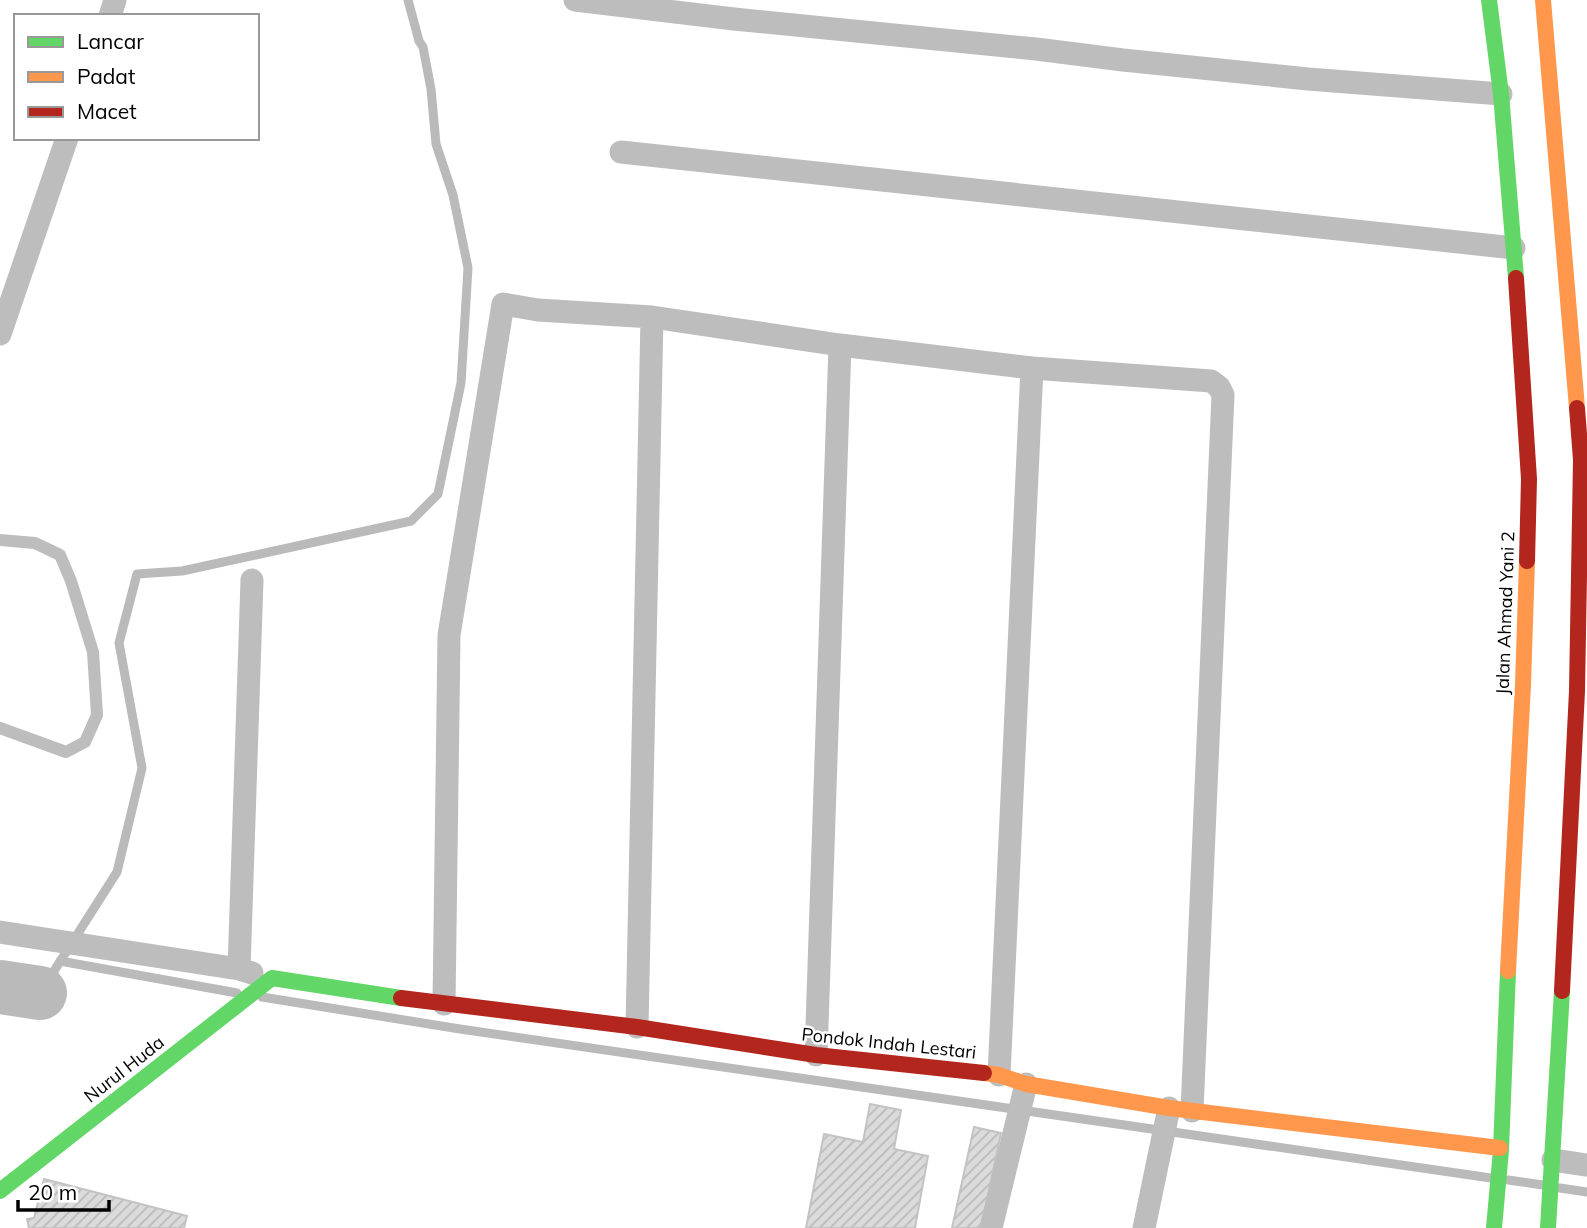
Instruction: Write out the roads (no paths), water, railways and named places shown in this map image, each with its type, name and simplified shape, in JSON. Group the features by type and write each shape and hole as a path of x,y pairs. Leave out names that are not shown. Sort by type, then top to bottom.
{"main road":[{"name":"Jalan Ahmad Yani 2","path":"1489,0 1501,94 1514,248 1529,479 1523,685 1494,1227"},
{"path":"1543,0 1581,460 1577,691 1548,1226"},
{"name":"Pondok Indah Lestari","path":"272,978 444,1004 637,1027 816,1055 999,1074 1026,1084 1169,1108 1500,1149"},
{"name":"Nurul Huda","path":"0,1191 272,978"}],"street":[{"path":"575,0 1308,79 1501,94"},
{"path":"0,334 66,140"},
{"path":"621,152 1514,248"},
{"path":"444,1004 449,635 503,304 538,310 652,317 840,345 1032,368 1211,381 1219,387 1223,396 1192,1111"},
{"path":"637,1027 652,317"},
{"path":"816,1055 840,345"},
{"path":"999,1074 1032,368"},
{"path":"239,969 252,580"},
{"path":"0,932 239,969 272,978"},
{"path":"991,1228 1026,1084"},
{"path":"1144,1228 1169,1108"},
{"path":"1553,1162 1587,1165"}],"lane":[{"path":"0,540 35,543 60,555 93,652 97,715 85,742 66,752 0,728"}],"waterway":[{"path":"40,993 117,872 142,768 119,643 137,574 182,571 411,521 438,494 461,383 468,268 453,195 436,144 431,89 423,47 408,0"},
{"path":"60,961 237,993"},
{"path":"0,987 40,993"},
{"path":"262,997 460,1029 1491,1178"},
{"path":"1508,1180 1543,1185"},
{"path":"1560,1188 1587,1192"}]}
